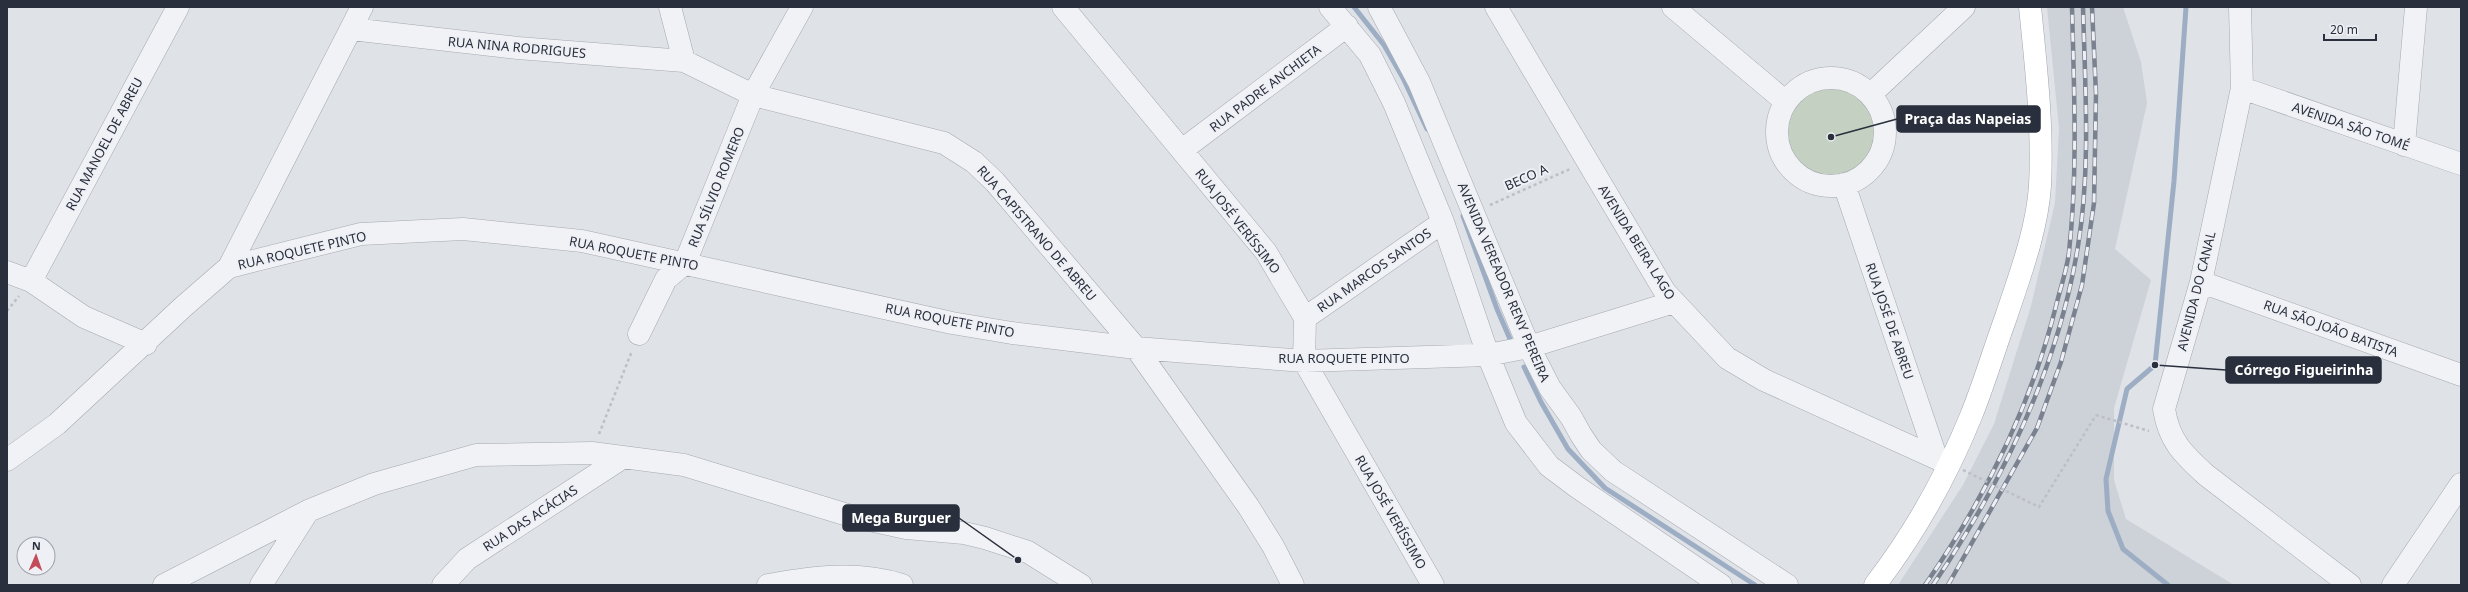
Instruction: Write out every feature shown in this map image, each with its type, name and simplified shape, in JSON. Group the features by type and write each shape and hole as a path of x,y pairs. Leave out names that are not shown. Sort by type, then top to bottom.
{"main road":[{"path":"1875,585 1914,529 1949,464 1971,416 2023,266 2036,216 2040,187 2040,145 2030,7"}],"street":[{"name":"RUA MANOEL DE ABREU","path":"31,281 178,7"},
{"path":"7,460 57,424 229,267 362,7"},
{"path":"670,7 684,61"},
{"name":"RUA SÍLVIO ROMERO","path":"639,334 666,279 685,263 753,95 802,7"},
{"name":"RUA JOSÉ VERÍSSIMO","path":"1063,7 1266,252 1305,318"},
{"path":"1330,7 1370,55 1394,103 1443,222 1488,355 1516,423 1549,466 1577,488 1721,585"},
{"name":"AVENIDA VEREADOR RENY PEREIRA","path":"1379,7 1419,82 1529,347 1550,388 1572,417 1591,450 1613,471 1783,584"},
{"name":"AVENIDA BEIRA LAGO","path":"1496,7 1542,82 1586,161 1665,292 1727,358 1741,367 1949,464"},
{"path":"1673,7 1786,102"},
{"path":"1871,94 1964,7"},
{"name":"AVENIDA DO CANAL","path":"2240,7 2242,88 2201,282 2164,409 2171,437 2186,457 2206,475 2350,585"},
{"path":"2404,145 2416,7"},
{"name":"RUA PADRE ANCHIETA","path":"1182,150 1347,26"},
{"name":"RUA NINA RODRIGUES","path":"351,29 518,48 684,61"},
{"name":"RUA CAPISTRANO DE ABREU","path":"684,61 753,95 944,143 955,148 995,182 1136,348 1248,506 1273,546 1293,585"},
{"path":"1826,78 1842,79 1858,84 1871,94 1880,108 1885,123 1885,139 1881,154 1872,168 1859,178 1844,184 1828,186 1812,182 1798,174 1787,163 1780,149 1777,133 1779,117 1786,102 1797,90 1811,82 1826,78"},
{"name":"AVENIDA SÃO TOMÉ","path":"2242,88 2461,164"},
{"name":"RUA JOSÉ DE ABREU","path":"1844,184 1949,464"},
{"name":"RUA MARCOS SANTOS","path":"1305,318 1443,222"},
{"name":"RUA ROQUETE PINTO","path":"229,267 361,234 463,229 582,241 952,323 1012,333 1136,348 1304,361 1488,355 1529,347 1674,302"},
{"path":"7,272 31,281 84,317 146,344"},
{"name":"RUA SÃO JOÃO BATISTA","path":"2201,282 2461,375"},
{"path":"1304,361 1305,318"},
{"name":"RUA JOSÉ VERÍSSIMO","path":"1304,361 1433,585"},
{"path":"164,585 308,511 374,484 476,455 592,452 622,458 684,466 865,519 906,528 964,533 985,538 1028,552 1081,585"},
{"name":"RUA DAS ACÁCIAS","path":"443,585 467,559 622,458"},
{"path":"2394,585 2461,484"},
{"path":"261,585 308,511"},
{"path":"768,585 811,578 852,576 881,578 902,585"}],"path":[{"name":"BECO A","path":"1474,212 1586,161"},
{"path":"592,452 639,334"},
{"path":"1949,464 2039,507 2096,415 2171,437"}],"shaded area":[{"path":"2047,7 2123,7 2141,62 2147,103 2115,249 2151,280 2114,408 2114,480 2126,519 2234,585 1898,585 1963,485 1994,424 2031,306 2055,203 2059,128"}],"green space":[{"path":"1832,82 1852,86 1868,97 1879,113 1883,133 1879,153 1868,169 1852,180 1832,184 1812,180 1796,169 1785,153 1781,133 1785,113 1796,97 1812,86"}],"waterway":[{"path":"1354,7 1384,45 1403,78 1427,129"},
{"path":"2168,585 2123,549 2108,511 2106,479 2127,389 2155,365 2174,181 2186,7"},
{"path":"1463,216 1497,309 1510,339"},
{"path":"1524,367 1541,402 1568,449 1605,488 1755,585"}],"railway":[{"path":"1925,585 1947,553 1986,486 2019,416 2046,343 2065,273 2069,252 2074,191 2072,7"},
{"path":"1933,585 1982,506 2024,423 2042,380 2057,337 2069,292 2078,246 2085,187 2086,97 2083,7"},
{"path":"1948,585 2037,428 2061,362 2082,285 2094,203 2096,94 2092,7"}],"place":[{"name":"Praça das Napeias","path":"1831,137"},
{"name":"Córrego Figueirinha","path":"2155,365"},
{"name":"Mega Burguer","path":"1018,560"}]}
